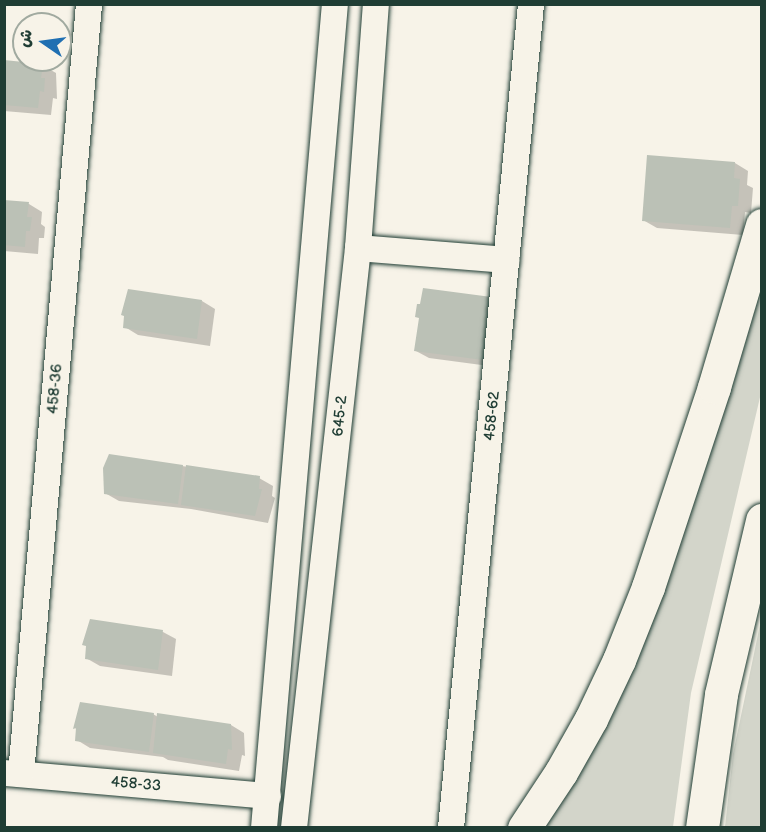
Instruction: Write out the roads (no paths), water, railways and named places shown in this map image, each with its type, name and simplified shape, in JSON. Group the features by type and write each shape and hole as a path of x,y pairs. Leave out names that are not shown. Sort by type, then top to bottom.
{"highway":[{"path":"524,828 561,772 591,720 640,608 714,387 762,225"},
{"path":"702,828 713,740 762,520"}],"street":[{"name":"458-36","path":"13,773 89,4"},
{"path":"266,814 335,4"},
{"name":"645-2","path":"295,824 358,248 376,4"},
{"name":"458-62","path":"451,828 531,4"},
{"path":"358,248 507,260"},
{"name":"458-33","path":"13,773 266,814 295,824"}]}
